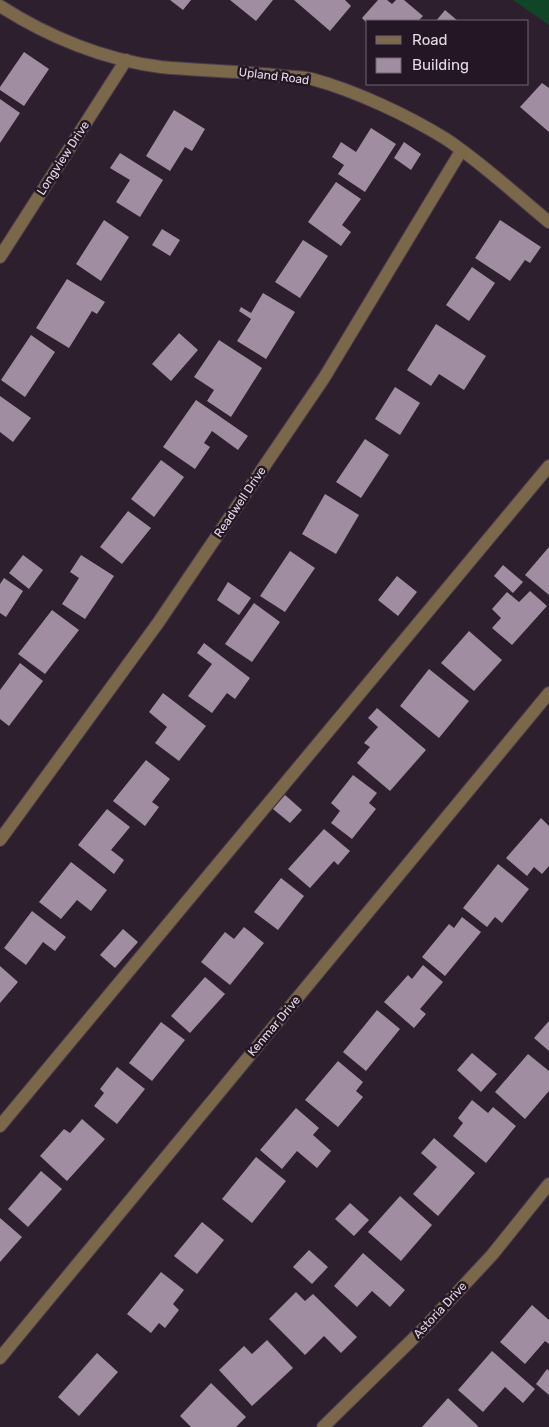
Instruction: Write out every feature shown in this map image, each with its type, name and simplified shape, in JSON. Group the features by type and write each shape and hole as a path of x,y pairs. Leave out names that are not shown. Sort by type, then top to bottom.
{"street":[{"name":"Upland Road","path":"0,6 54,35 89,50 126,60 161,67 254,72 311,79 383,106 446,140 549,222"},
{"name":"Longview Drive","path":"0,257 126,60"},
{"name":"Readwell Drive","path":"0,840 158,623 324,378 461,151"},
{"path":"0,1126 549,466"},
{"name":"Kenmar Drive","path":"0,1358 549,693"},
{"name":"Astoria Drive","path":"323,1427 424,1328 492,1255 549,1184"}],"green space":[{"path":"513,0 549,0 549,25"}],"building":[{"path":"170,0 191,0 183,10"},
{"path":"230,0 273,0 256,21"},
{"path":"294,0 345,0 351,6 330,31"},
{"path":"378,0 387,0 392,4 396,0 404,0 423,16 419,20 366,20 366,22 362,18"},
{"path":"445,10 457,20 437,20"},
{"path":"24,52 49,69 24,106 0,90 0,87"},
{"path":"542,83 549,88 549,132 520,107"},
{"path":"0,99 20,113 0,143"},
{"path":"174,110 205,129 192,151 185,147 170,171 146,156"},
{"path":"371,128 396,144 365,192 338,174 344,165 332,157 341,142 356,152"},
{"path":"404,142 421,154 411,170 394,158"},
{"path":"120,153 163,180 140,217 116,202 130,180 110,168"},
{"path":"336,182 361,199 342,225 351,232 341,246 308,222"},
{"path":"104,220 129,237 101,281 76,264"},
{"path":"500,220 541,247 530,263 525,260 510,281 475,258"},
{"path":"162,229 180,240 170,256 152,245"},
{"path":"303,240 328,256 300,298 275,282"},
{"path":"472,267 495,283 469,321 446,305"},
{"path":"67,279 105,302 97,314 92,311 69,348 36,328"},
{"path":"263,293 295,312 266,359 237,341 251,319 239,311 241,307 251,313"},
{"path":"436,324 486,356 464,390 439,374 431,386 407,370"},
{"path":"179,333 198,350 171,381 152,364"},
{"path":"31,335 55,352 25,397 1,380"},
{"path":"219,340 262,368 231,417 207,401 214,390 194,377"},
{"path":"395,387 420,403 400,435 375,419"},
{"path":"0,396 31,418 13,442 0,432"},
{"path":"196,400 248,436 238,450 212,431 204,443 210,447 195,469 163,447"},
{"path":"365,439 389,455 361,498 336,482"},
{"path":"161,460 184,477 154,517 131,499"},
{"path":"325,494 359,515 336,554 302,534"},
{"path":"128,511 151,528 122,564 100,547"},
{"path":"549,547 549,595 525,575"},
{"path":"290,551 315,568 285,612 260,596"},
{"path":"23,555 43,570 29,589 9,573"},
{"path":"81,555 114,576 85,619 62,604 79,578 70,572"},
{"path":"503,565 523,582 513,593 494,576"},
{"path":"397,576 417,592 398,616 378,600"},
{"path":"4,578 23,591 6,617 0,613 0,584"},
{"path":"228,582 251,598 239,615 217,600"},
{"path":"530,591 547,606 512,645 492,628 501,618 492,609 507,592 519,602"},
{"path":"254,603 280,622 252,662 225,644"},
{"path":"52,610 79,630 45,674 18,654"},
{"path":"469,631 502,660 474,691 441,663"},
{"path":"204,643 250,678 235,699 227,693 212,713 188,696 212,664 197,653"},
{"path":"20,663 43,681 9,726 0,719 0,690"},
{"path":"429,669 469,701 439,738 400,706"},
{"path":"163,693 206,726 179,761 155,743 167,727 149,712"},
{"path":"377,708 426,750 390,791 357,763 370,747 364,743 378,727 368,718"},
{"path":"146,760 170,779 152,802 159,807 145,826 113,801"},
{"path":"353,775 377,793 369,803 376,809 352,839 331,823 340,811 331,803"},
{"path":"285,795 302,810 290,823 273,809"},
{"path":"107,809 130,827 111,850 124,860 114,874 78,845"},
{"path":"541,818 549,826 549,866 542,874 534,867 527,876 506,858"},
{"path":"324,829 350,851 338,865 334,861 310,888 288,869"},
{"path":"71,862 107,890 91,911 77,900 61,919 39,902"},
{"path":"498,864 529,889 502,923 495,917 487,927 463,908"},
{"path":"281,878 304,896 278,930 254,912"},
{"path":"32,911 66,937 55,951 43,942 26,965 4,948"},
{"path":"462,917 481,932 445,976 422,957 449,924 454,928"},
{"path":"244,927 264,943 230,985 201,962 225,932 234,939"},
{"path":"123,929 138,942 115,968 100,955"},
{"path":"423,965 443,982 420,1009 426,1014 414,1028 384,1002 408,975 412,979"},
{"path":"0,966 18,982 0,1003"},
{"path":"205,977 225,994 190,1033 171,1016"},
{"path":"377,1010 400,1029 366,1071 343,1052"},
{"path":"549,1021 549,1051 534,1038"},
{"path":"161,1022 185,1040 152,1081 129,1063"},
{"path":"472,1053 497,1074 481,1092 457,1070"},
{"path":"528,1054 549,1071 549,1091 525,1119 495,1092"},
{"path":"338,1061 363,1082 356,1091 363,1097 338,1127 305,1100"},
{"path":"117,1067 145,1089 117,1124 94,1106 104,1093 100,1089"},
{"path":"472,1100 488,1113 493,1107 516,1126 486,1163 453,1136 463,1123 458,1118"},
{"path":"296,1108 319,1128 313,1135 331,1151 317,1168 297,1151 282,1169 260,1150"},
{"path":"82,1119 105,1139 67,1181 40,1156 64,1129 70,1133"},
{"path":"434,1138 475,1173 438,1216 413,1194 437,1167 421,1153"},
{"path":"256,1157 286,1181 252,1223 222,1199"},
{"path":"41,1171 62,1189 28,1227 8,1209"},
{"path":"400,1196 432,1225 401,1261 368,1232"},
{"path":"350,1203 369,1220 354,1236 335,1219"},
{"path":"0,1218 22,1237 0,1262"},
{"path":"202,1222 224,1240 197,1274 174,1256"},
{"path":"309,1250 328,1267 312,1284 293,1267"},
{"path":"363,1253 405,1290 390,1307 372,1291 357,1307 334,1286"},
{"path":"161,1272 184,1290 173,1304 179,1310 165,1328 159,1323 151,1333 127,1314"},
{"path":"296,1292 305,1301 313,1294 357,1337 341,1353 324,1336 305,1355 269,1319"},
{"path":"532,1305 549,1320 549,1344 545,1341 525,1364 500,1342"},
{"path":"267,1340 293,1368 252,1406 219,1370 244,1346 252,1354"},
{"path":"492,1351 535,1389 523,1403 505,1387 483,1412 458,1390"},
{"path":"97,1353 118,1372 79,1416 58,1397"},
{"path":"547,1369 549,1371 549,1395 536,1384"},
{"path":"211,1383 246,1417 236,1427 191,1427 180,1416"},
{"path":"448,1398 478,1426 422,1427"}]}
